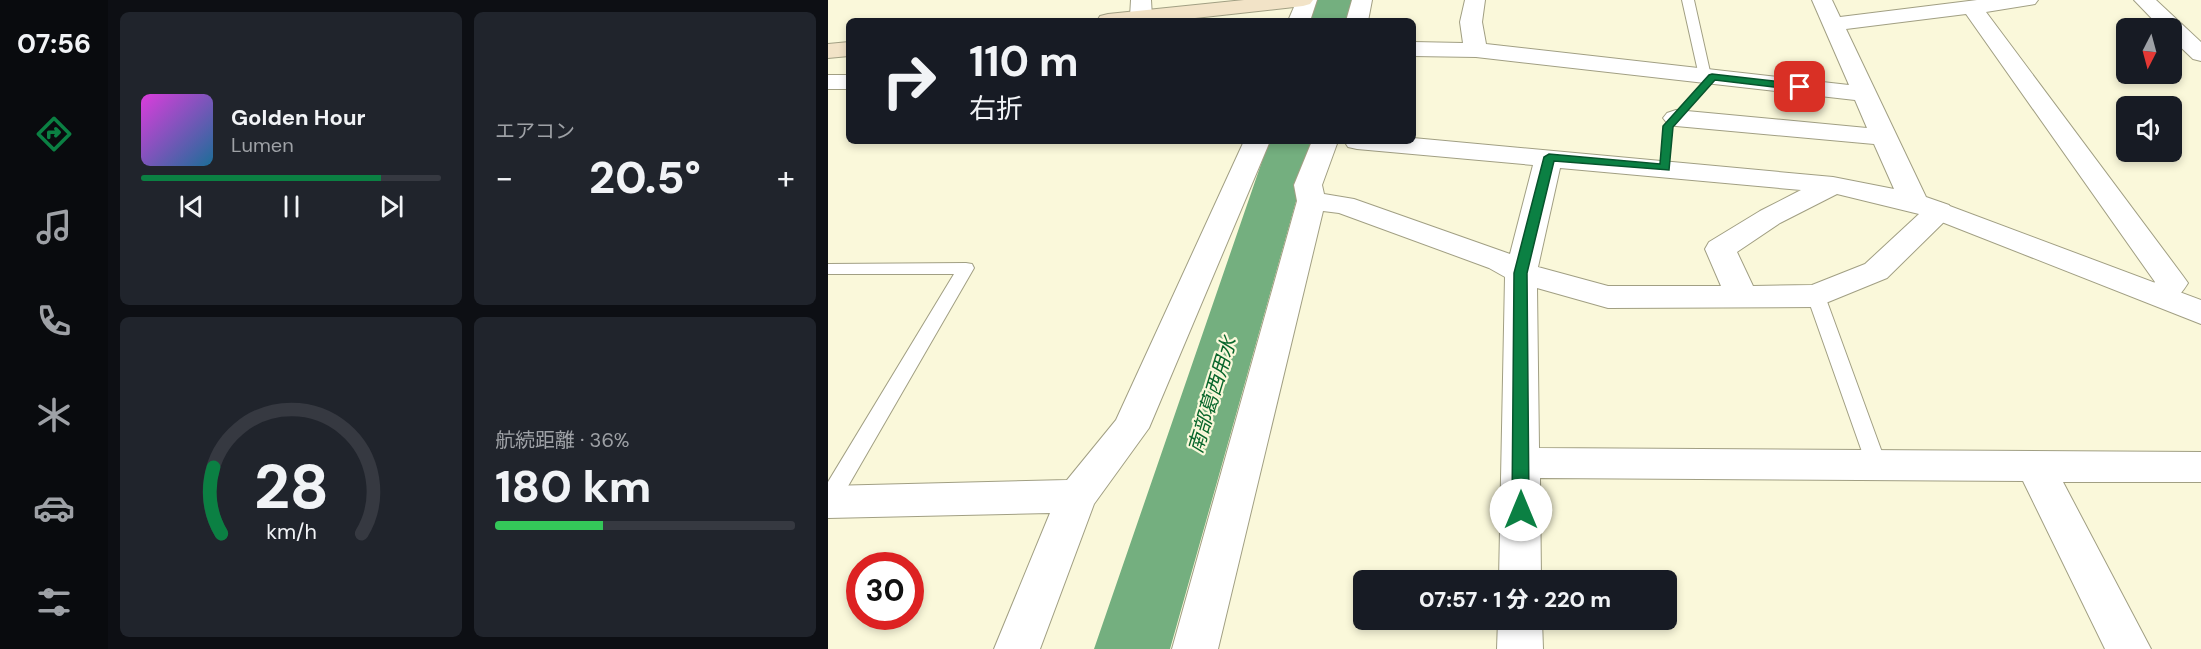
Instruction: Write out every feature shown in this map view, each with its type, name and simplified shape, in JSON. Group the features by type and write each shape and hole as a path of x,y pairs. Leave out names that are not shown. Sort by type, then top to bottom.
{"main road":[{"path":"1116,18 1141,9 1305,0"},
{"path":"828,51 846,49"}],"street":[{"path":"1300,18 1305,0"},
{"path":"1358,18 1362,0"},
{"path":"1475,0 1471,22 1476,50"},
{"path":"1822,0 1886,137 1927,207"},
{"path":"1834,24 1967,4 2028,0"},
{"path":"2144,0 2201,54"},
{"path":"1967,4 2172,283 2161,295"},
{"path":"1416,49 1476,50 1865,94"},
{"path":"1669,142 1709,77"},
{"path":"828,82 846,82"},
{"path":"1393,144 1549,157 1669,142 1886,137"},
{"path":"1669,142 1927,207 2161,295 2201,313"},
{"path":"1017,649 1077,496 1131,428 1256,144"},
{"path":"1195,649 1311,201 1308,185 1324,144"},
{"path":"1520,570 1521,273 1549,157"},
{"path":"1742,296 1720,249 1770,217 1833,184"},
{"path":"1311,201 1344,205 1500,261 1521,273 1608,297 1815,296 1876,271 1927,207"},
{"path":"1521,463 2201,467"},
{"path":"2035,466 2128,649"},
{"path":"828,502 1077,496"},
{"path":"1520,630 1520,649"}],"lane":[{"path":"1688,0 1709,77"},
{"path":"828,269 966,268 828,502"},
{"path":"1815,296 1877,466"}],"waterway":[{"name":"南部葛西用水","path":"1329,18 1335,0"},
{"name":"南部葛西用水","path":"1132,649 1290,144"}],"route":[{"path":"1521,510 1521,273 1549,157 1665,167 1668,126 1712,77 1800,87"}]}
